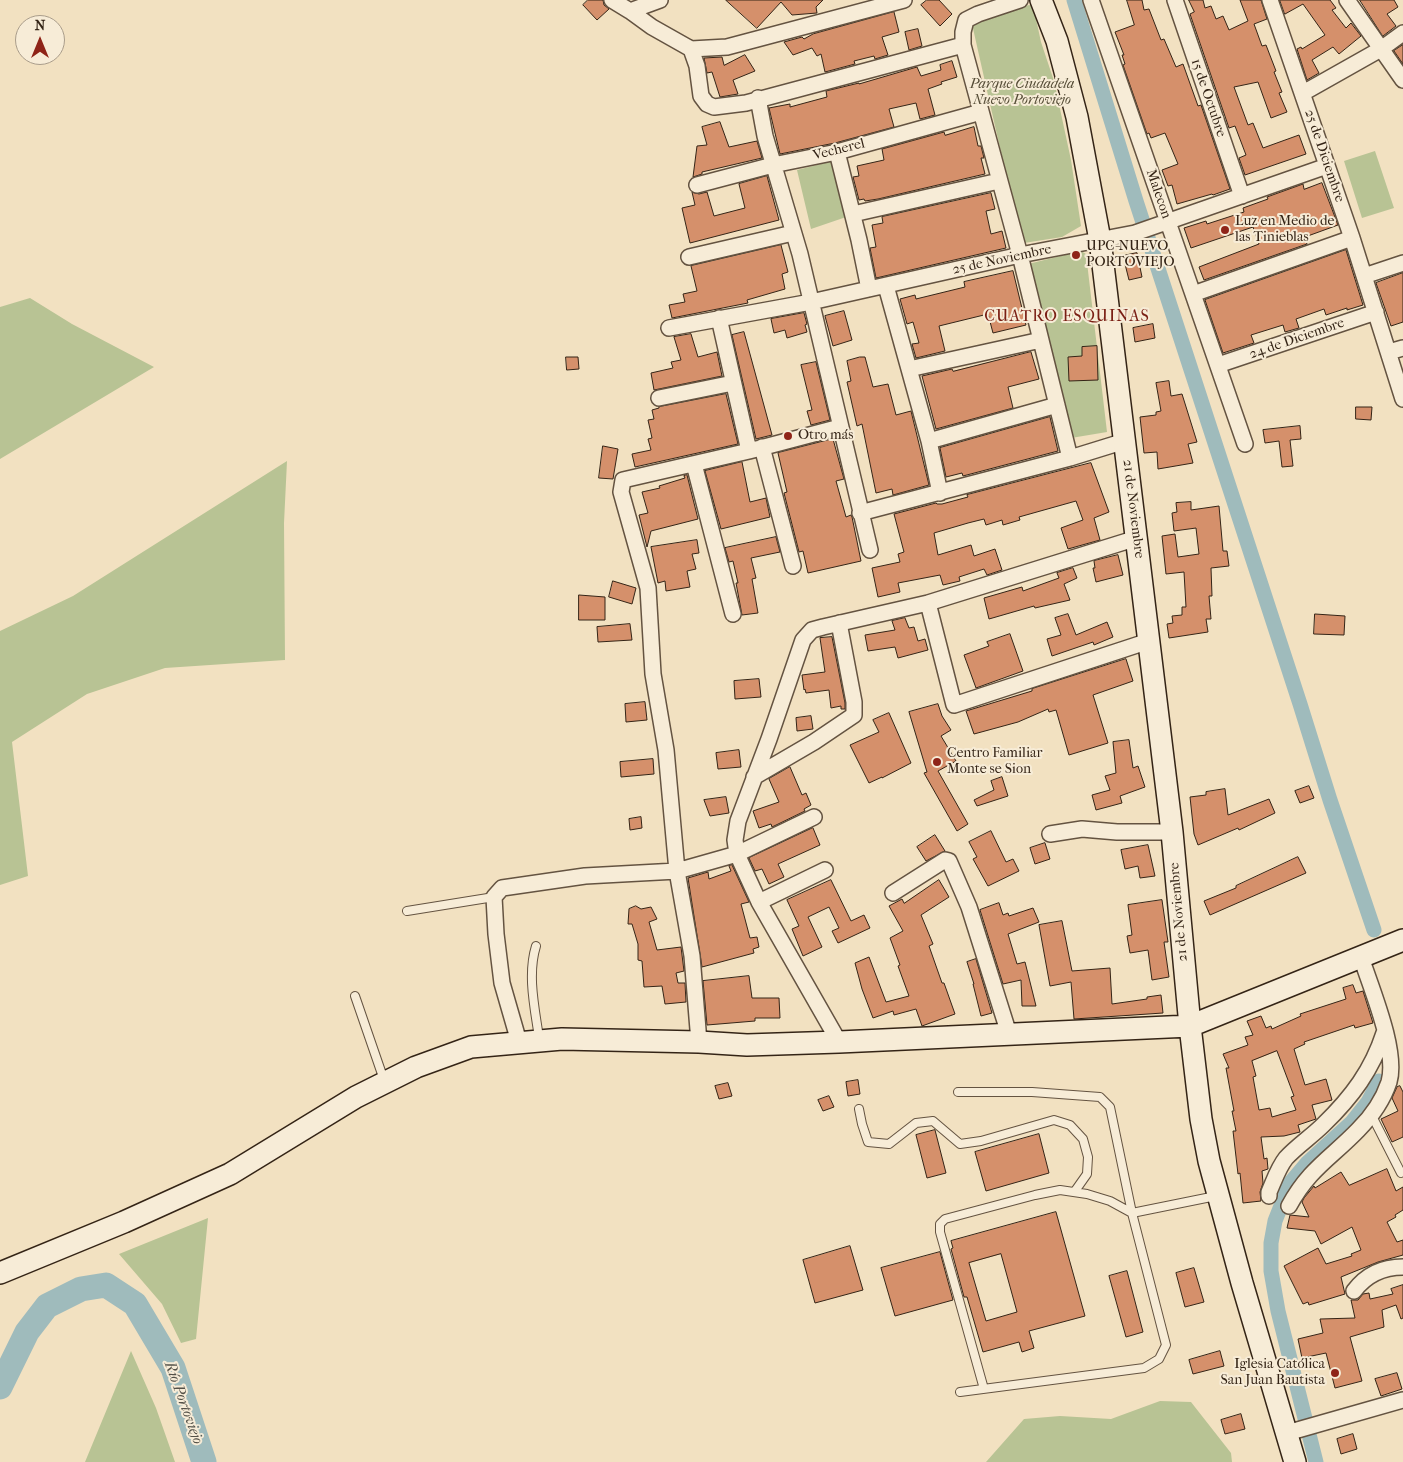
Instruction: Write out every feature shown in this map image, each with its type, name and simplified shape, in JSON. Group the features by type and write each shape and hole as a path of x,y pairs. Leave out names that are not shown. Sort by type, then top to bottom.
{"street":[{"path":"612,0 652,27 692,49 727,46 904,0"},
{"path":"630,11 660,0"},
{"path":"1020,0 966,20 963,32 963,45 1020,256 1070,458"},
{"name":"21 de Noviembre","path":"1041,0 1057,42 1077,117 1100,240 1172,832 1190,1026 1201,1119 1218,1195 1254,1327 1290,1432 1295,1462"},
{"name":"Malecon","path":"1091,0 1163,224 1193,294 1245,444"},
{"name":"15 de Octubre","path":"1175,0 1242,196"},
{"name":"25 de Diciembre","path":"1270,0 1376,312 1396,350 1403,399"},
{"path":"1347,0 1403,80"},
{"path":"1303,93 1381,49 1403,33"},
{"path":"692,49 697,66 701,96 707,104 714,107 746,103 758,98 963,45"},
{"path":"758,98 765,136 800,254 870,550"},
{"name":"Vecherel","path":"696,185 773,165 836,152 981,112"},
{"path":"836,152 853,214 869,290"},
{"name":"25 de Noviembre","path":"669,328 811,302 1135,233 1327,166"},
{"path":"853,214 999,181"},
{"path":"689,257 793,233"},
{"path":"1193,294 1352,238"},
{"path":"1364,276 1403,263"},
{"path":"886,286 929,441 940,493"},
{"name":"24 de Diciembre","path":"1218,365 1376,312"},
{"path":"720,318 733,383 793,566"},
{"path":"909,369 1041,340"},
{"path":"659,398 733,383"},
{"path":"929,441 1057,405"},
{"path":"699,1042 692,956 677,871 666,750 653,674 648,588 621,492 623,480 840,427"},
{"path":"860,513 1070,458 1125,441"},
{"path":"694,464 733,614"},
{"path":"839,1042 760,902 737,854 735,840 738,821 803,640 812,630 928,603 1137,538"},
{"path":"928,603 954,705 1149,641"},
{"path":"754,777 814,742 854,715 854,702 839,623"},
{"path":"529,1041 502,983 494,897 502,888 585,876 677,871 737,854 814,817"},
{"path":"1050,834 1082,829 1117,832 1172,832"},
{"path":"893,893 945,860 949,861 969,907 1009,1034"},
{"path":"760,902 825,870"},
{"path":"4,1272 124,1222 230,1174 356,1096 416,1067 471,1047 562,1039 746,1045 1190,1026 1403,940"},
{"path":"1289,1206 1308,1176 1359,1129 1379,1104 1389,1081 1390,1062 1385,1029 1361,957"},
{"path":"1269,1196 1268,1192 1286,1159 1323,1126 1346,1101 1363,1078 1377,1054 1385,1029"},
{"path":"1354,1290 1362,1280 1378,1272 1403,1267"},
{"path":"1290,1432 1403,1400"}],"lane":[{"path":"407,911 494,897"},
{"path":"529,1041 533,988 533,955 536,946"},
{"path":"355,996 385,1082"},
{"path":"958,1092 1032,1092 1100,1096 1110,1107 1132,1213 1166,1346 1159,1359 1144,1368 960,1392"},
{"path":"859,1108 868,1142 889,1144 916,1123 933,1121 960,1144 981,1141 1054,1120 1070,1125 1083,1139 1088,1157 1087,1174 1075,1191"},
{"path":"1371,1114 1401,1173"},
{"path":"984,1389 940,1232 940,1224 945,1219 1060,1190 1075,1191 1110,1201 1132,1213 1218,1195"}],"green space":[{"name":"Parque Ciudadela Nuevo Portoviejo","path":"1033,5 1041,42 1054,81 1071,160 1081,226 1062,237 1024,243 1009,188 972,24 1012,6"},
{"path":"1375,151 1394,208 1362,218 1344,161"},
{"path":"833,161 852,215 811,229 797,170"},
{"path":"1081,251 1086,254 1107,432 1071,438 1020,266"},
{"path":"30,298 72,324 154,367 0,459 0,307"},
{"path":"287,461 284,523 285,660 165,668 87,694 12,742 28,876 0,885 0,631 73,596"},
{"path":"208,1218 196,1339 181,1343 162,1304 119,1254"},
{"path":"131,1351 156,1408 175,1462 85,1462"},
{"path":"1160,1401 1191,1402 1231,1453 1232,1462 986,1462 1024,1419 1060,1416 1111,1419"}],"building":[{"path":"588,0 603,0 604,5 609,9 597,20 583,5"},
{"path":"726,0 823,0 816,7 817,13 792,15 781,2 757,28"},
{"path":"927,0 939,0 952,14 940,26 921,5"},
{"path":"1127,0 1142,0 1144,10 1149,9 1161,40 1164,39 1176,67 1183,64 1198,106 1201,105 1230,189 1177,204 1172,185 1168,186 1162,170 1178,164 1165,133 1151,138 1149,133 1147,134 1123,65 1125,64 1122,55 1124,55 1115,32 1134,25"},
{"path":"1189,0 1203,0 1205,8 1211,6 1216,19 1223,16 1229,30 1248,21 1240,0 1261,0 1267,19 1254,24 1262,46 1266,45 1276,71 1274,72 1282,92 1279,93 1287,112 1271,118 1258,82 1234,87 1248,125 1253,123 1263,148 1299,135 1306,154 1245,175 1239,158 1246,155 1235,126 1229,128 1190,14 1194,12"},
{"path":"1280,0 1330,0 1336,8 1332,10 1346,28 1351,23 1361,36 1339,54 1333,47 1312,60 1319,73 1307,80 1297,49 1301,47 1302,49 1325,35 1303,4 1285,14"},
{"path":"1360,0 1394,0 1398,7 1387,14 1396,26 1383,36"},
{"path":"894,12 899,32 882,37 888,55 875,59 874,56 854,61 855,64 825,72 821,54 817,56 812,48 793,55 784,42 802,37 804,39 813,34"},
{"path":"918,29 922,46 909,50 905,32"},
{"path":"1403,45 1403,64 1394,51"},
{"path":"745,55 755,71 733,80 738,94 720,97 712,72 707,73 704,58 722,57 724,65"},
{"path":"952,61 957,77 928,89 935,115 920,119 916,103 889,109 894,127 835,143 780,154 769,108 790,104 790,107 827,97 826,91 859,84 917,67 921,76 941,70 940,65"},
{"path":"720,122 729,147 757,141 762,158 702,172 702,174 693,177 697,146 707,145 702,127"},
{"path":"974,127 978,146 981,146 984,158 981,158 985,174 878,199 859,200 853,177 859,176 857,166 884,160 882,149 944,132 945,135"},
{"path":"767,176 779,220 690,243 682,208 695,205 692,192 699,194 707,192 714,216 745,208 739,184"},
{"path":"1322,183 1338,225 1305,237 1307,244 1204,280 1199,267 1259,244 1253,227 1191,248 1184,228 1206,221 1207,224 1244,212 1243,208 1303,184 1304,189"},
{"path":"991,193 995,209 986,211 991,234 1002,231 1006,248 876,278 870,248 876,247 872,225 883,223 882,217"},
{"path":"781,245 788,272 782,274 785,289 747,300 748,303 672,318 669,305 685,302 683,294 697,291 691,266"},
{"path":"1346,250 1363,305 1326,315 1324,309 1296,319 1299,328 1285,332 1283,325 1251,335 1254,343 1223,353 1205,300"},
{"path":"1137,253 1142,277 1129,280 1123,256"},
{"path":"1013,271 1026,325 993,333 988,314 939,326 945,351 916,358 912,344 919,343 913,322 907,324 900,299 915,295 916,299 965,287 964,282"},
{"path":"1403,273 1403,322 1391,326 1376,283"},
{"path":"844,311 852,340 833,346 825,316"},
{"path":"804,313 807,332 787,338 785,330 774,333 771,319"},
{"path":"1153,324 1155,338 1135,342 1133,328"},
{"path":"744,332 772,435 756,439 732,335"},
{"path":"691,334 698,357 717,352 722,376 654,390 651,373 673,368 671,362 681,360 674,337"},
{"path":"1097,346 1098,380 1069,381 1068,357 1082,356 1082,347"},
{"path":"1031,352 1039,379 1008,387 1013,408 936,429 922,376 952,369 953,371"},
{"path":"566,357 578,357 579,369 567,370"},
{"path":"865,357 873,387 888,384 896,415 911,411 929,485 893,495 892,489 876,493 862,424 857,426 847,382 851,381 847,361"},
{"path":"816,362 830,420 811,425 807,411 812,410 801,365"},
{"path":"1169,381 1171,396 1182,394 1197,442 1188,444 1193,463 1158,469 1157,452 1144,453 1140,417 1156,415 1156,412 1161,411 1156,383"},
{"path":"726,394 738,444 635,467 632,454 651,450 648,439 652,438 648,420 654,419 652,410"},
{"path":"1356,407 1372,407 1371,420 1356,419"},
{"path":"1050,417 1058,451 963,476 962,473 946,477 940,448"},
{"path":"1300,426 1301,439 1290,440 1293,466 1282,467 1279,441 1265,443 1263,430"},
{"path":"833,439 844,479 836,481 846,517 851,515 852,517 861,561 808,573 803,551 799,552 784,493 787,492 778,453"},
{"path":"603,446 618,449 613,479 599,478"},
{"path":"742,462 750,502 766,498 770,517 721,529 705,471"},
{"path":"1091,463 1109,512 1094,518 1100,540 1068,549 1061,528 1083,520 1076,501 1019,517 1020,520 1003,525 1002,520 986,525 984,519 968,523 934,533 938,555 971,545 974,556 995,549 1002,570 987,575 984,569 959,577 960,581 943,585 940,575 898,583 900,592 878,597 872,568 900,562 898,554 904,552 894,514 936,503 942,504 968,497 967,495"},
{"path":"687,475 698,519 651,531 647,547 639,515 648,513 642,492 660,488 659,486 685,478 684,476"},
{"path":"1191,502 1191,510 1219,506 1223,551 1227,551 1229,566 1211,568 1212,596 1209,596 1211,619 1206,619 1208,632 1169,638 1167,624 1173,623 1172,616 1182,615 1182,607 1186,607 1184,572 1166,574 1162,536 1175,534 1178,557 1199,554 1196,528 1174,531 1172,513 1177,512 1176,503"},
{"path":"776,537 780,552 751,558 756,578 752,579 758,613 742,615 733,561 729,562 725,548"},
{"path":"697,540 699,553 692,554 696,569 687,571 690,587 666,591 665,581 658,583 651,547"},
{"path":"1118,555 1123,575 1096,582 1093,568 1095,568 1094,561"},
{"path":"1073,568 1077,578 1064,584 1070,600 1035,608 1034,606 989,619 984,598 1022,587 1023,591 1059,578 1057,573"},
{"path":"613,581 636,588 632,604 609,597"},
{"path":"579,595 605,597 605,620 579,620"},
{"path":"1068,614 1076,635 1107,622 1113,637 1094,645 1093,642 1052,656 1047,639 1061,635 1055,618"},
{"path":"1315,614 1345,616 1344,635 1314,634"},
{"path":"905,618 909,628 914,627 918,641 925,639 928,650 898,658 895,647 868,651 865,635 895,630 892,621"},
{"path":"630,624 632,640 598,642 597,627"},
{"path":"1010,634 1023,671 976,688 964,655 989,646 987,642"},
{"path":"832,637 845,709 841,709 841,706 831,708 829,690 806,693 804,690 802,675 825,672 820,638"},
{"path":"1126,659 1133,681 1093,695 1108,743 1069,755 1056,710 1049,712 1048,709 1018,722 974,734 966,711"},
{"path":"759,679 761,697 735,699 734,681"},
{"path":"645,702 647,720 626,722 625,704"},
{"path":"938,704 942,716 951,730 941,736 956,761 938,771 968,824 957,831 924,773 927,772 909,712"},
{"path":"889,713 911,763 869,783 850,745 879,732 873,720"},
{"path":"811,716 813,729 797,731 796,718"},
{"path":"1129,740 1133,768 1138,766 1145,787 1120,796 1122,803 1096,810 1092,795 1110,790 1105,776 1116,773 1113,742"},
{"path":"739,750 741,767 718,769 716,753"},
{"path":"653,759 654,774 621,777 620,762"},
{"path":"790,767 802,795 806,793 811,805 804,809 805,811 772,827 771,824 759,828 753,811 779,802 769,779"},
{"path":"1002,777 1008,796 977,806 974,800 994,790 991,781"},
{"path":"1309,786 1314,798 1300,803 1295,791"},
{"path":"1225,789 1228,815 1269,799 1275,813 1239,830 1238,828 1198,845 1194,834 1190,797 1206,795 1206,792"},
{"path":"726,797 729,813 710,816 704,800"},
{"path":"641,817 642,828 630,830 629,819"},
{"path":"813,828 820,845 778,864 784,877 769,884 762,869 755,871 749,858"},
{"path":"991,831 1006,862 1013,859 1019,871 988,886 973,859 977,857 969,842"},
{"path":"935,835 945,851 926,861 917,847"},
{"path":"1045,843 1050,859 1035,864 1030,848"},
{"path":"1148,845 1155,876 1140,878 1138,866 1125,869 1121,850"},
{"path":"1298,857 1306,873 1210,915 1204,901 1236,888 1236,886"},
{"path":"732,865 749,902 741,904 750,938 757,937 759,947 753,949 754,953 702,967 688,878 708,872 709,879 731,871 729,866"},
{"path":"831,880 851,921 864,915 870,928 838,943 832,931 839,928 829,907 808,917 822,947 803,956 792,929 799,926 787,900"},
{"path":"939,880 949,897 921,915 933,944 929,946 955,1014 922,1026 916,1009 894,1015 893,1011 873,1018 855,963 869,957 886,1002 909,996 890,938 903,931 889,906 902,899 904,903"},
{"path":"1162,900 1168,942 1164,942 1169,977 1152,980 1148,950 1130,953 1127,936 1132,935 1128,905"},
{"path":"999,903 1003,915 1008,913 1009,916 1033,908 1039,922 1008,934 1017,964 1025,962 1036,1006 1022,1006 1021,980 1003,984 980,910"},
{"path":"636,906 641,909 651,907 657,919 649,922 657,950 681,947 684,971 676,973 678,983 685,983 686,1002 665,1004 662,986 644,987 642,961 638,960 638,944 632,924 628,924 629,909"},
{"path":"1062,921 1072,971 1110,968 1112,1004 1161,995 1163,1013 1074,1019 1071,982 1050,986 1039,925"},
{"path":"976,959 992,1013 981,1016 967,962"},
{"path":"749,976 752,998 779,998 780,1018 755,1018 755,1021 707,1025 703,981"},
{"path":"1353,985 1356,993 1363,991 1373,1023 1355,1028 1354,1025 1304,1042 1305,1044 1294,1049 1305,1085 1326,1079 1332,1100 1312,1105 1316,1119 1298,1125 1300,1132 1284,1136 1261,1137 1264,1159 1267,1158 1268,1169 1262,1171 1261,1201 1243,1203 1233,1131 1236,1131 1232,1111 1234,1111 1226,1068 1229,1068 1223,1054 1248,1045 1245,1037 1253,1035 1247,1021 1261,1016 1266,1028 1271,1026 1272,1029 1301,1016 1300,1014 1346,999 1343,988","holes":["1277,1051 1294,1096 1291,1097 1296,1110 1272,1117 1270,1108 1259,1110 1253,1077 1256,1076 1252,1061"]},
{"path":"858,1080 860,1094 848,1096 846,1082"},
{"path":"728,1083 732,1096 719,1099 715,1086"},
{"path":"1400,1086 1403,1092 1403,1137 1392,1142 1381,1119 1398,1111 1392,1098 1397,1087"},
{"path":"829,1096 834,1107 823,1111 818,1100"},
{"path":"935,1130 946,1173 927,1178 916,1135"},
{"path":"1039,1134 1049,1173 986,1191 975,1152"},
{"path":"1387,1169 1396,1191 1403,1187 1403,1210 1387,1222 1397,1242 1403,1240 1403,1255 1378,1262 1341,1277 1345,1294 1309,1305 1308,1302 1303,1304 1284,1266 1318,1248 1326,1264 1352,1256 1351,1254 1361,1250 1352,1227 1321,1244 1315,1231 1287,1228 1290,1215 1309,1217 1302,1202 1304,1198 1314,1186 1315,1188 1341,1172 1349,1185"},
{"path":"1056,1212 1085,1316 1029,1331 1034,1348 1022,1352 1019,1342 983,1352 967,1297 964,1297 951,1249 953,1248 951,1241","holes":["1001,1254 1017,1312 986,1321 969,1263"]},
{"path":"850,1246 863,1290 815,1303 803,1260"},
{"path":"940,1252 953,1300 895,1316 881,1268"},
{"path":"1194,1268 1204,1302 1185,1307 1176,1273"},
{"path":"1127,1271 1143,1332 1126,1337 1109,1276"},
{"path":"1403,1285 1403,1318 1401,1319 1396,1305 1382,1310 1384,1327 1350,1337 1362,1381 1335,1388 1326,1353 1302,1358 1298,1339 1323,1333 1320,1319 1355,1318 1351,1300 1358,1300 1363,1294 1369,1293 1370,1299 1393,1294 1391,1289"},
{"path":"1220,1351 1224,1366 1193,1374 1189,1360"},
{"path":"1397,1373 1402,1389 1381,1396 1375,1379"},
{"path":"1241,1414 1245,1429 1225,1434 1221,1420"},
{"path":"1353,1434 1357,1449 1341,1454 1337,1439"}],"waterway":[{"path":"1074,0 1136,201 1374,930"},
{"path":"1316,1462 1278,1311 1271,1271 1271,1243 1275,1221 1290,1183 1307,1163 1352,1122 1368,1102 1379,1081"},
{"name":"Río Portoviejo","path":"0,1387 27,1332 47,1306 81,1289 106,1285 135,1304 173,1368 204,1462"}],"place":[{"name":"Luz en Medio de las Tinieblas","path":"1225,230"},
{"name":"UPC-NUEVO PORTOVIEJO","path":"1076,255"},
{"name":"Otro más","path":"788,436"},
{"name":"Centro Familiar Monte se Sion","path":"937,762"},
{"name":"Iglesia Católica San Juan Bautista","path":"1335,1373"}],"district":[{"name":"CUATRO ESQUINAS","path":"1067,317"}]}
